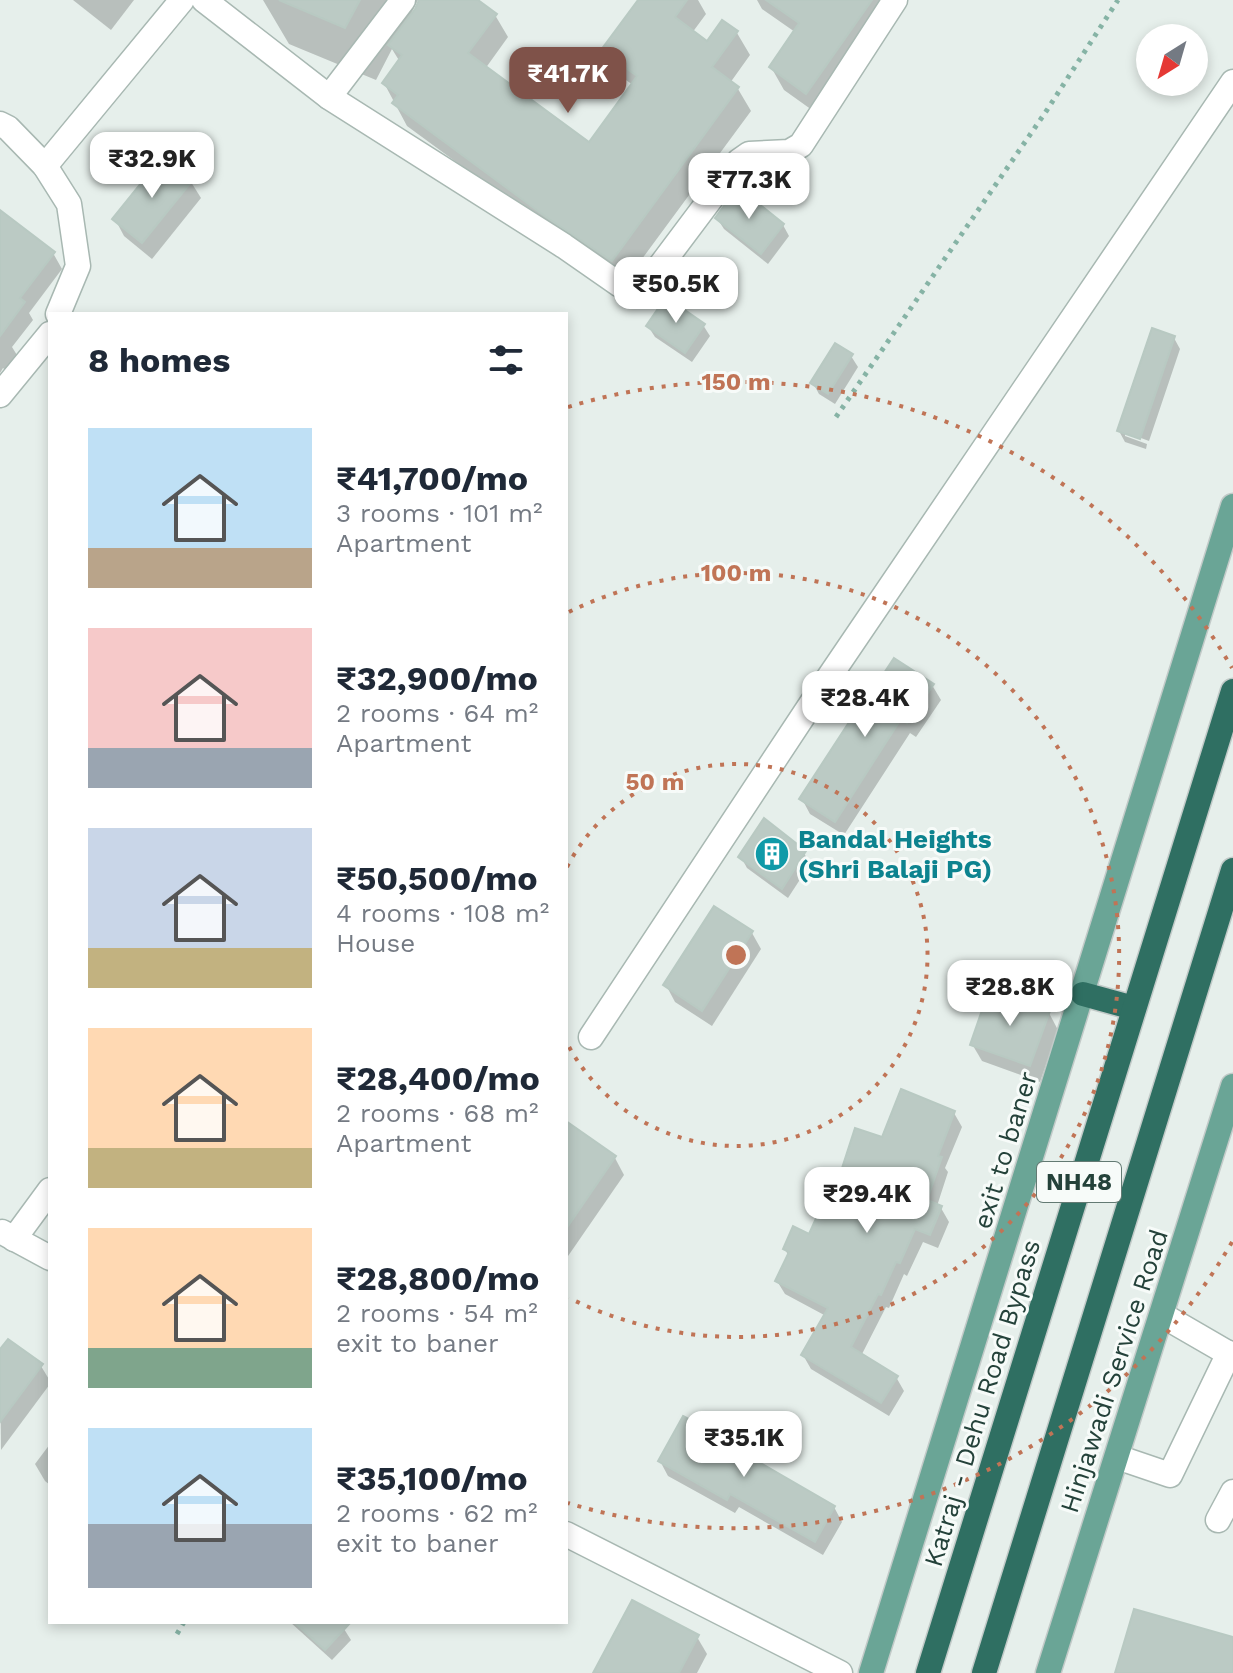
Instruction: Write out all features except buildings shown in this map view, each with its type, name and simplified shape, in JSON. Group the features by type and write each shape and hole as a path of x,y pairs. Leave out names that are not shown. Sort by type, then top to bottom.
{"highway":[{"name":"Katraj - Dehu Road Bypass","path":"928,1673 1233,691"},
{"name":"NH48","path":"984,1673 1233,870"},
{"path":"1083,994 1134,1008"}],"main road":[{"name":"exit to baner","path":"871,1673 1233,506"},
{"name":"Hinjawadi Service Road","path":"1048,1673 1233,1086"}],"street":[{"path":"45,166 182,0"},
{"path":"204,0 329,97 620,285 648,277 661,265 739,161 749,154 789,152 801,145 895,0"},
{"path":"329,97 403,0"},
{"path":"591,1037 840,660 1233,82"},
{"path":"0,124 8,128 45,166 69,204 78,266 59,312"},
{"path":"0,395 48,336"},
{"path":"48,1192 7,1234 48,1257"},
{"path":"1117,1457 1170,1475 1231,1355 1162,1315"},
{"path":"1218,1520 1233,1492"},
{"path":"568,1535 840,1673"}],"path":[{"path":"836,417 1047,110 1118,0"},
{"path":"177,1634 183,1624"}],"place":[{"name":"Bandal Heights (Shri Balaji PG)","path":"772,854"}]}
